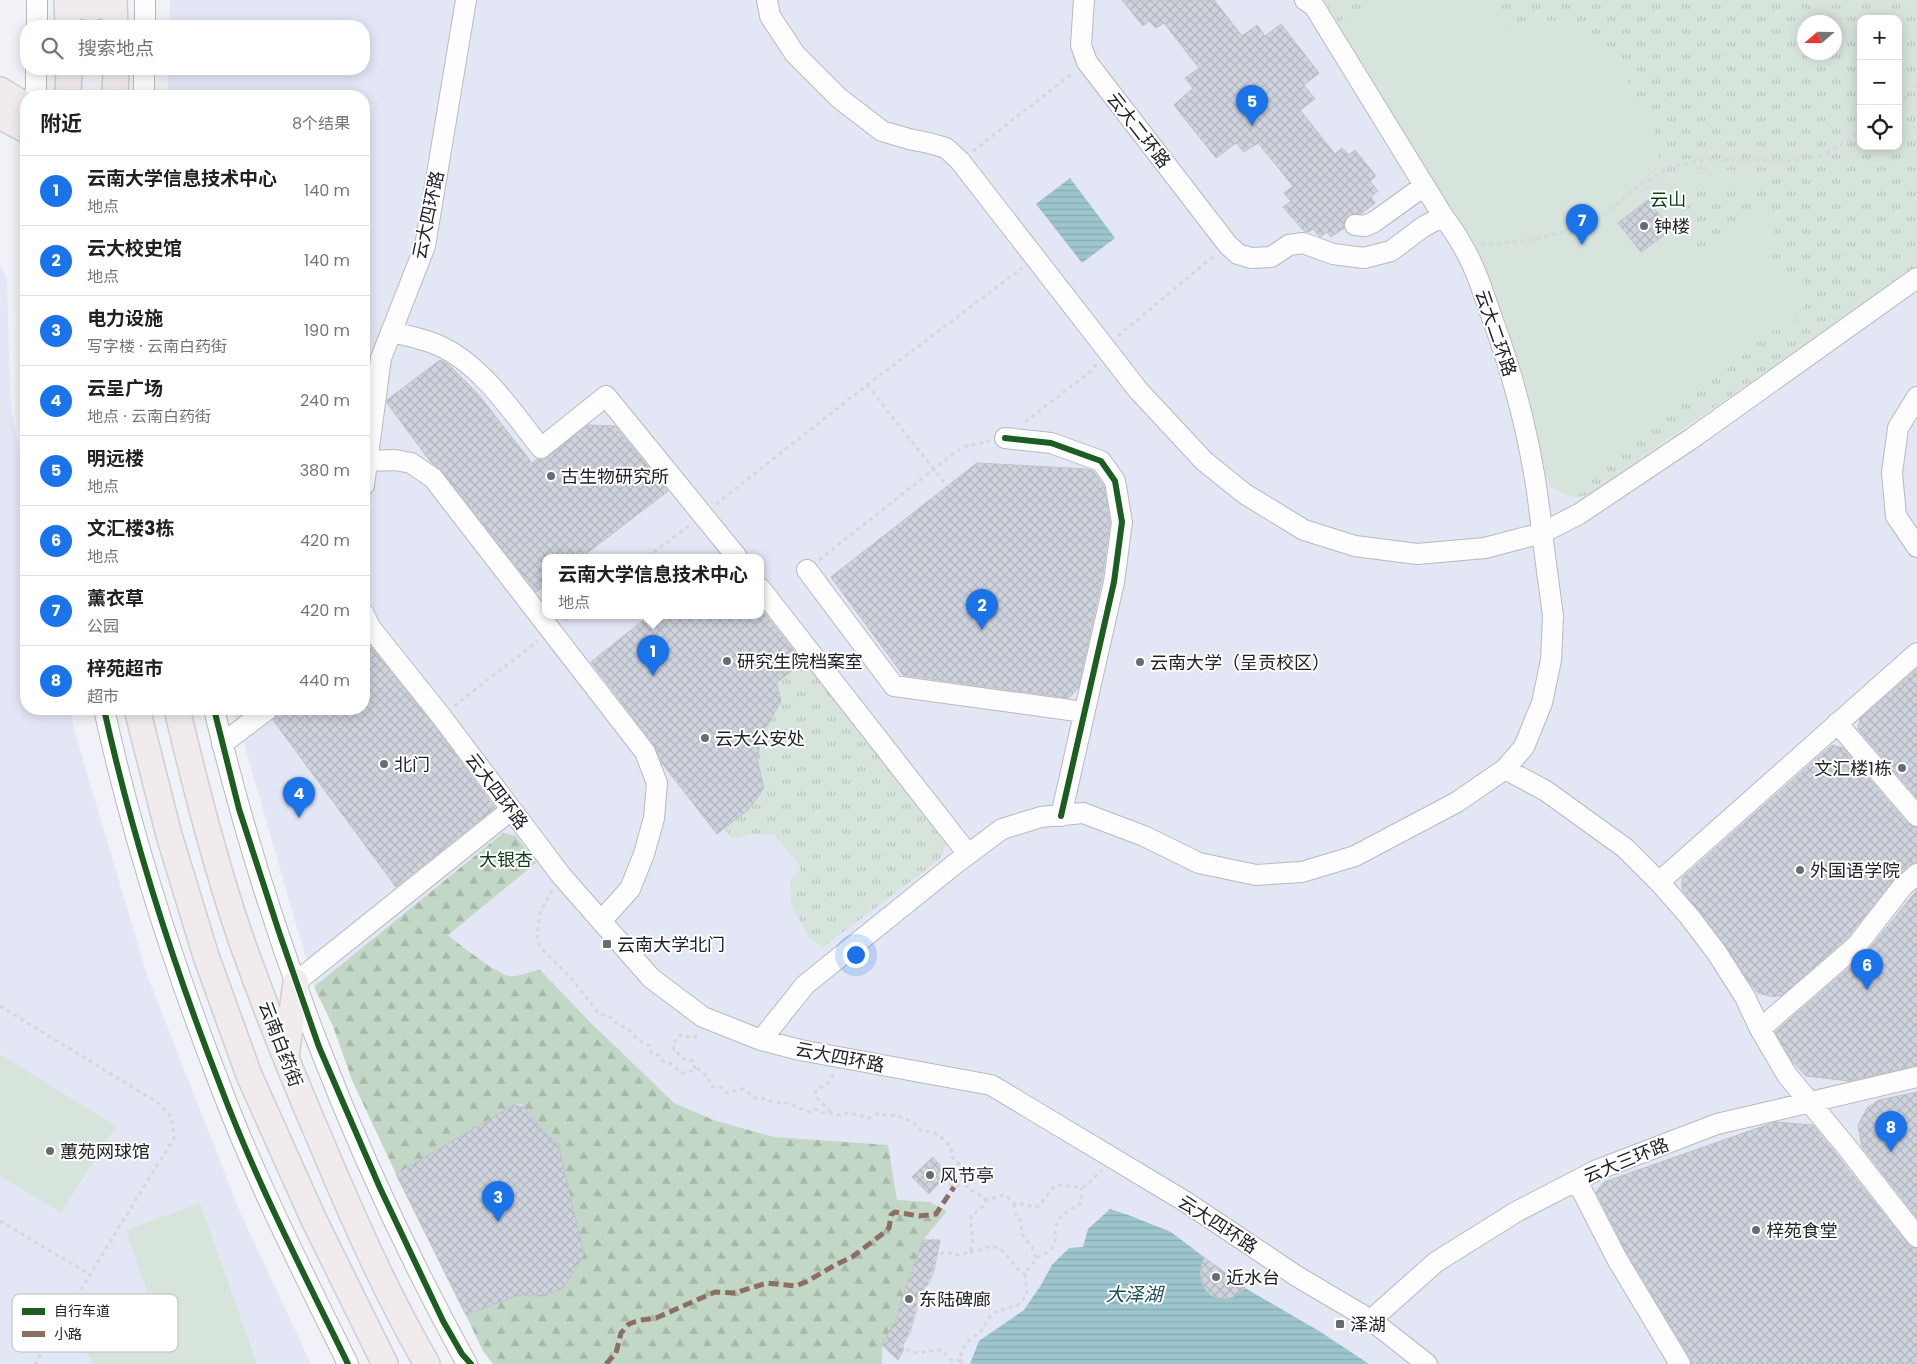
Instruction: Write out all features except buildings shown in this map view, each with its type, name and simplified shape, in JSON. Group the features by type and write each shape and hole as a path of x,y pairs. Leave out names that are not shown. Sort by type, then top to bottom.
{"main road":[{"path":"68,0 68,20"},
{"path":"73,0 77,4 91,8 104,4 108,0"},
{"path":"114,0 115,20"},
{"path":"68,90 69,75"},
{"path":"115,90 116,75"},
{"path":"0,90 20,102"},
{"path":"0,116 20,127"},
{"path":"139,715 169,835 249,1076 314,1220 382,1361"},
{"name":"云南白药街","path":"179,715 206,823 231,907 286,1060 347,1204 411,1337 427,1364"},
{"path":"286,1060 296,982"}],"street":[{"path":"37,0 37,20"},
{"path":"144,20 145,0"},
{"name":"云大四环路","path":"370,434 381,358 425,246 466,0"},
{"path":"767,0 770,16 795,54 839,98 882,131 909,140 946,148 960,161 1138,390 1204,461 1245,494 1304,530 1355,546 1417,554 1485,548 1542,533 1579,514 1691,439 1917,278"},
{"name":"云大二环路","path":"761,1040 805,985 968,854 1002,829 1041,817 1084,814 1144,836 1199,863 1256,875 1302,872 1356,856 1457,802 1505,769 1524,747 1542,703 1551,660 1553,616 1538,491 1522,415 1501,341 1484,294 1463,246 1443,216 1423,227 1391,251 1364,258 1333,254 1303,243 1289,245 1271,257 1251,258 1238,254 1228,246 1087,62 1081,45 1084,0"},
{"path":"1305,0 1314,6 1443,216"},
{"path":"36,75 36,90"},
{"path":"144,75 144,90"},
{"path":"1355,225 1365,226 1374,222 1424,186"},
{"path":"392,332 425,340 442,347 477,372 493,387 541,448 606,396 735,554"},
{"path":"1917,397 1898,428 1892,473 1896,516 1917,547"},
{"path":"1005,438 1051,443 1101,460 1115,481 1122,522 1114,582 1061,816"},
{"path":"370,461 395,460 411,463 433,478 645,752 657,783 654,818 644,854 630,889 601,921"},
{"path":"807,570 894,686 1084,712"},
{"path":"764,593 968,854"},
{"name":"云大四环路","path":"370,629 441,716 560,874 651,978 704,1017 761,1040 800,1050 991,1085 1186,1202 1298,1277 1372,1320 1426,1364"},
{"path":"1659,882 1917,653"},
{"path":"106,715 141,851 177,966 220,1086 284,1235 348,1364"},
{"path":"215,715 239,809 319,1047 380,1188 443,1321 467,1364"},
{"path":"222,744 260,715"},
{"path":"1837,723 1917,816"},
{"path":"1505,769 1554,797 1625,848 1689,916 1717,953 1745,997 1760,1029 1787,1075 1811,1102 1917,1237"},
{"path":"296,982 511,810"},
{"path":"1760,1029 1857,945 1903,886 1917,874"},
{"name":"云大三环路","path":"1372,1320 1436,1262 1516,1212 1597,1170 1717,1124 1917,1077"},
{"path":"1576,1181 1617,1259 1680,1364"}],"path":[{"path":"960,161 1087,62"},
{"path":"1902,101 1913,90 1917,80"},
{"path":"1463,246 1538,238 1591,224 1643,183 1672,166 1708,159 1792,161 1820,156 1857,134"},
{"path":"1121,331 1228,246"},
{"path":"651,554 867,385 1034,258"},
{"path":"1043,408 1091,371"},
{"path":"867,385 947,486"},
{"path":"807,570 962,447"},
{"path":"441,716 566,619"},
{"path":"560,874 540,914 537,938 542,948 571,978 598,1014 613,1018 615,1022 630,1030 638,1040 649,1045 652,1054 658,1055 663,1061 672,1064 683,1073 695,1069"},
{"path":"0,1006 160,1104 170,1115 174,1138 78,1294"},
{"path":"704,1017 699,1033 692,1038 680,1035 673,1043 674,1050 676,1050 681,1058 693,1061 695,1069 706,1076 712,1087 721,1087 727,1093 743,1089 755,1098 777,1103 784,1102 792,1107 801,1108 809,1112 815,1110 836,1115 850,1113 869,1118 877,1114 899,1116 914,1123 920,1130 934,1132 940,1136 951,1147 952,1157 960,1166 968,1189 985,1198 986,1201"},
{"path":"829,1112 829,1109 817,1098 815,1093 818,1088 825,1086 834,1074 838,1068 839,1057"},
{"path":"1014,1204 1021,1203 1031,1207 1038,1206 1053,1188 1060,1185 1086,1186 1112,1158"},
{"path":"942,1180 954,1187 965,1183"},
{"path":"1025,1274 1020,1272 1004,1253 996,1247 959,1255 946,1252 937,1256 928,1284 917,1297 916,1311 910,1332 902,1346 912,1353 942,1350 949,1359 962,1362 961,1353 966,1343 982,1330 992,1313 1018,1304 1023,1300 1026,1292 1025,1274 1036,1259 1053,1248 1056,1226 1060,1218 1071,1208 1081,1203 1082,1187"},
{"path":"970,1252 974,1241 970,1223 971,1215 980,1210 986,1201 1003,1195 1008,1196 1014,1204 1017,1217 1021,1221 1022,1234 1032,1247 1036,1259"},
{"path":"0,1221 90,1274"},
{"path":"35,1364 42,1352"}],"shaded area":[{"name":"云南大学（呈贡校区）","path":"170,0 1917,0 1917,1364 493,1364 483,1351 396,1174 352,1080 333,1026 314,987 236,715 370,715 370,90 168,90 168,75 370,75 370,20 169,20"},
{"path":"0,265 7,278 11,411 20,451 20,715 71,715 146,972 240,1212 311,1364 0,1364"}],"green space":[{"name":"云山","path":"1324,0 1917,0 1917,267 1587,495 1575,498 1550,487 1500,306 1446,201"},
{"path":"1382,0 1483,0 1520,42 1540,20 1561,21 1627,73 1631,109 1652,117 1660,165 1669,178 1691,168 1766,172 1748,191 1719,184 1699,191 1684,207 1694,214 1696,234 1691,241 1704,252 1738,225 1774,210 1774,232 1765,257 1780,269 1803,281 1809,297 1801,312 1789,326 1754,337 1723,374 1698,380 1674,409 1651,417 1619,448 1605,454 1594,471 1591,486 1575,498 1550,487 1500,306 1446,201 1339,24 1343,17 1357,21 1382,9"},
{"path":"805,660 937,828 946,844 940,859 822,948 808,936 791,905 790,881 801,870 792,856 774,835 756,834 734,838 725,829 749,809 764,788 757,759 762,735 781,701 776,683"},
{"name":"大银杏","path":"503,833 516,836 536,863 448,935 505,975 518,976 540,970 590,1022 674,1103 716,1121 774,1137 888,1145 897,1200 929,1202 947,1211 923,1240 901,1301 897,1318 882,1345 882,1364 493,1364 483,1351 466,1315 518,1295 548,1295 564,1287 584,1254 558,1144 521,1104 514,1105 396,1174 352,1080 333,1026 314,987"},
{"name":"蕙苑网球馆","path":"0,1054 116,1126 61,1213 0,1176"},
{"path":"200,1203 257,1364 92,1364 88,1352 178,1352 178,1294 148,1294 126,1230"}],"water":[{"path":"1070,178 1115,238 1082,263 1036,204"},
{"name":"大泽湖","path":"1110,1209 1171,1232 1204,1257 1201,1269 1202,1279 1204,1288 1209,1294 1224,1298 1234,1295 1245,1288 1319,1331 1369,1364 970,1364 979,1341 1024,1310 1052,1265 1069,1248 1083,1247 1088,1229"}],"marked path":[{"path":"606,1364 616,1353 621,1333 629,1324 640,1320 656,1318 715,1292 735,1293 767,1283 796,1286 808,1281 852,1257 885,1232 889,1228 891,1215 895,1212 919,1216 936,1214 954,1187"}],"cycle path":[{"path":"1005,438 1051,443 1101,461 1115,481 1122,522 1114,582 1061,816"},
{"path":"105,715 127,804 155,899 203,1039 234,1121 264,1191 348,1364"},
{"path":"216,715 239,809 319,1047 380,1188 443,1321 462,1354 471,1364"}],"place":[{"name":"明远楼","path":"1252,126"},
{"name":"钟楼","path":"1644,226"},
{"name":"薰衣草","path":"1582,245"},
{"name":"古生物研究所","path":"551,476"},
{"name":"云大校史馆","path":"982,630"},
{"name":"研究生院档案室","path":"727,661"},
{"name":"云南大学（呈贡校区）","path":"1140,662"},
{"name":"云南大学信息技术中心","path":"653,676"},
{"name":"云大公安处","path":"705,738"},
{"name":"北门","path":"384,764"},
{"name":"文汇楼1栋","path":"1902,768"},
{"name":"云呈广场","path":"299,818"},
{"name":"外国语学院","path":"1800,870"},
{"name":"云南大学北门","path":"607,944"},
{"name":"文汇楼3栋","path":"1867,990"},
{"name":"蕙苑网球馆","path":"50,1151"},
{"name":"梓苑超市","path":"1891,1152"},
{"name":"风节亭","path":"930,1175"},
{"name":"电力设施","path":"498,1222"},
{"name":"梓苑食堂","path":"1756,1230"},
{"name":"近水台","path":"1216,1277"},
{"name":"东陆碑廊","path":"909,1299"},
{"name":"泽湖","path":"1340,1324"}]}
